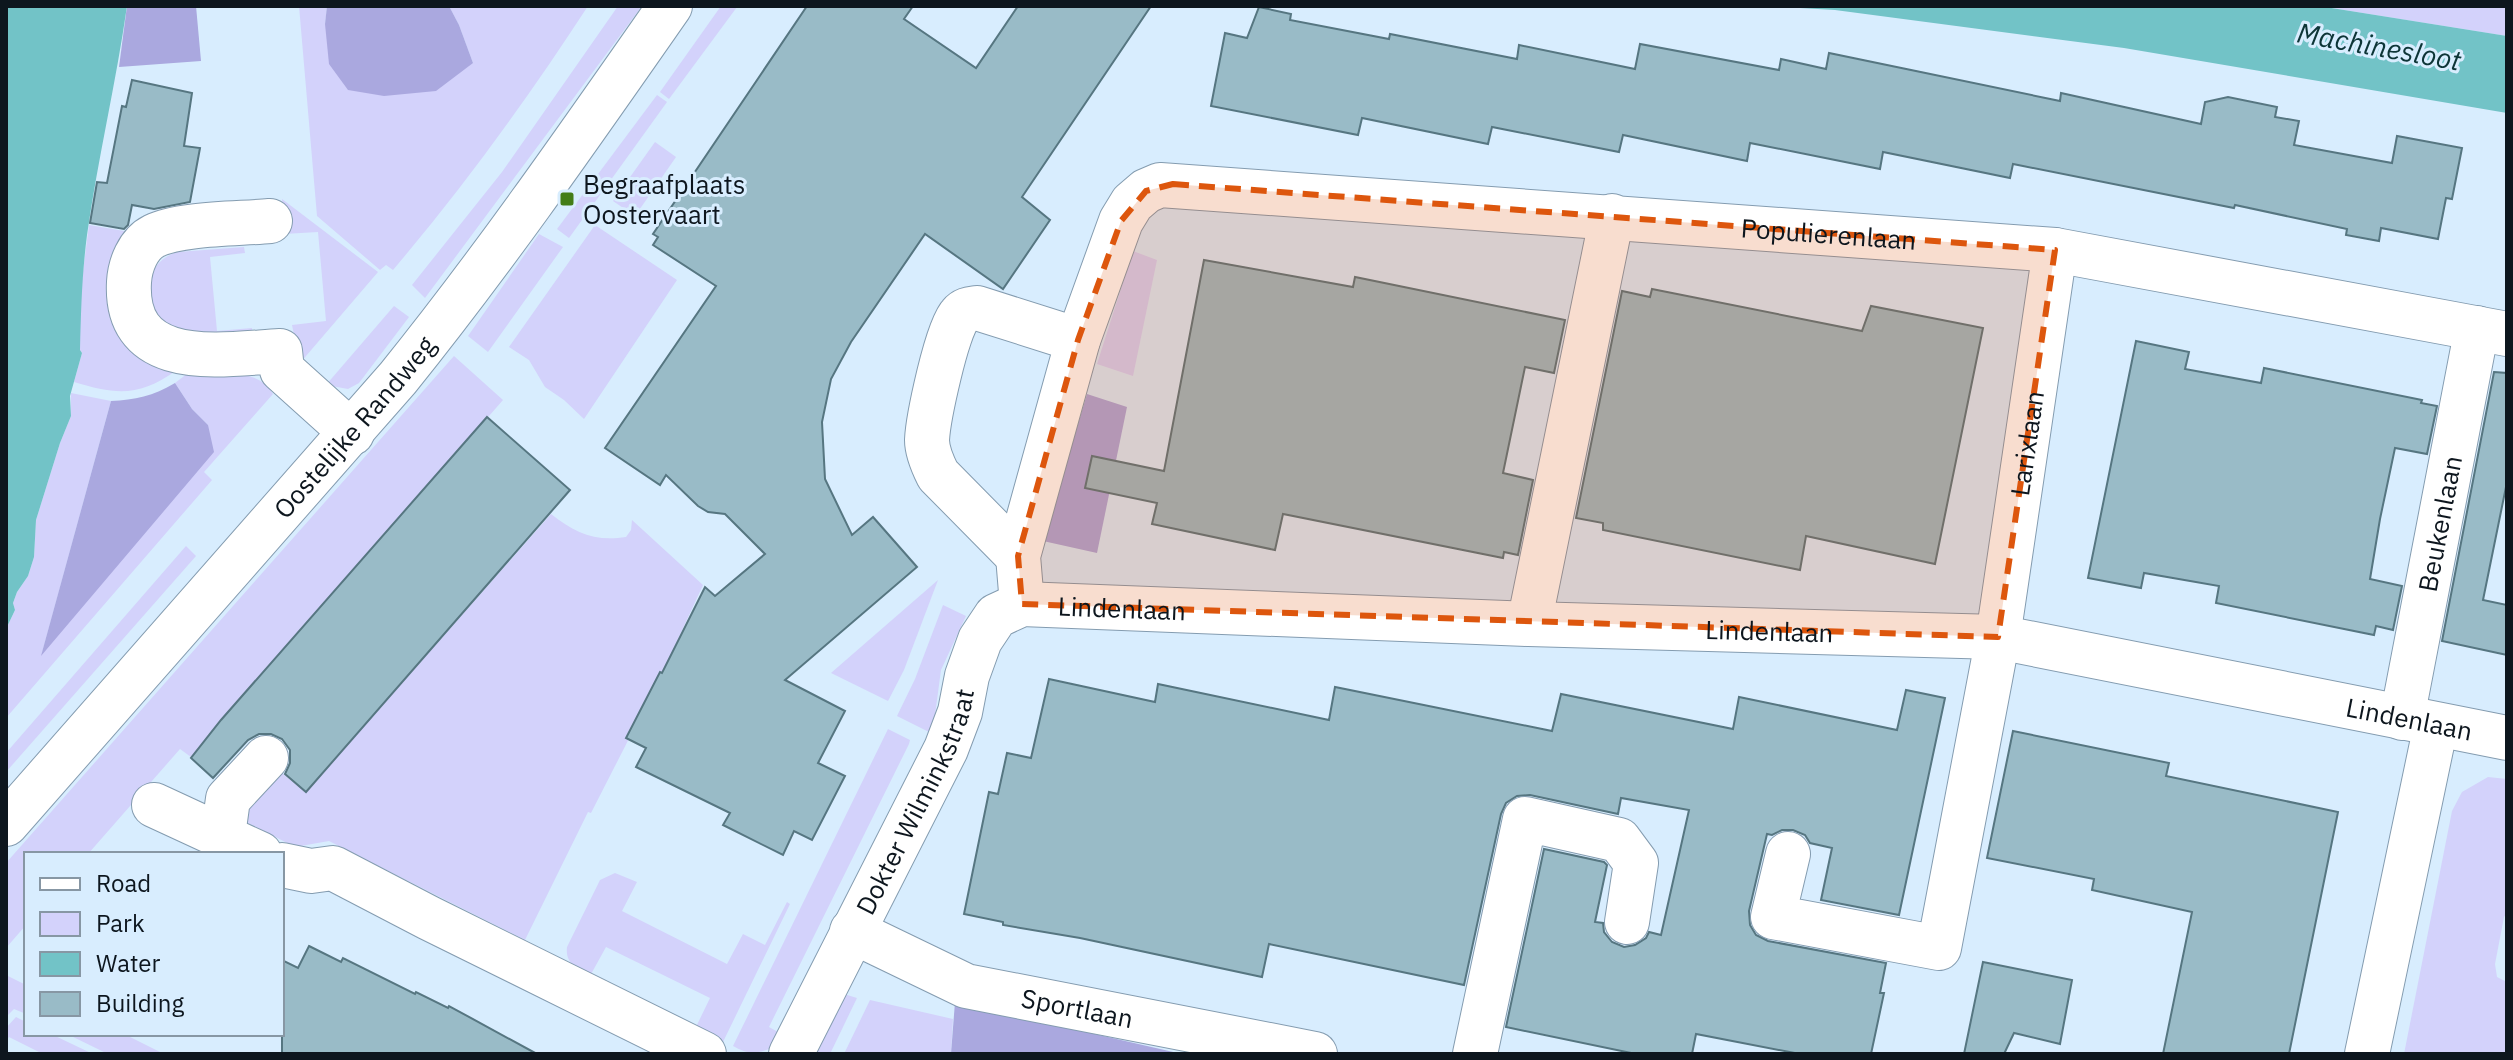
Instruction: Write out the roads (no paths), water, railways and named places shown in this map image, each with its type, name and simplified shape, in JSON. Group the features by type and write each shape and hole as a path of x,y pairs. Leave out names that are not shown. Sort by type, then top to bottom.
{"street":[{"name":"Oostelijke Randweg","path":"6,824 352,433 447,315 670,6"},
{"name":"Populierenlaan","path":"1078,340 1121,221 1132,203 1146,191 1173,184 2055,250 2492,331"},
{"path":"1529,624 1612,216"},
{"path":"270,221 177,230 153,237 135,256 130,273 129,303 143,333 156,343 184,353 280,351 282,370 352,433"},
{"name":"Larixlaan","path":"1788,854 1773,917 1939,948 1998,637 2055,250"},
{"path":"1018,556 938,475 926,443 949,339 958,317 966,310 977,308 1078,340 1018,556 1022,604"},
{"name":"Beukenlaan","path":"2367,1054 2419,722 2492,331"},
{"name":"Lindenlaan","path":"1022,604 1529,624 1998,637 2507,738"},
{"name":"Dokter Wilminkstraat","path":"791,1054 946,749 980,640 996,616 1022,604"},
{"path":"241,845 228,799 266,758"},
{"path":"154,805 241,845"},
{"path":"1475,1054 1525,819 1619,840 1636,863 1627,922"},
{"path":"284,865 311,871 333,868 704,1054"},
{"name":"Sportlaan","path":"852,931 966,986 1315,1054"}],"water":[{"path":"6,6 127,6 87,235 81,306 82,353 70,396 71,416 36,520 34,557 28,576 17,592 13,603 15,610 6,629"},
{"name":"Machinesloot","path":"1766,6 2319,6 2507,36 2507,113 2124,48 1835,10"}],"place":[{"name":"Begraafplaats Oostervaart","path":"567,199"}]}
